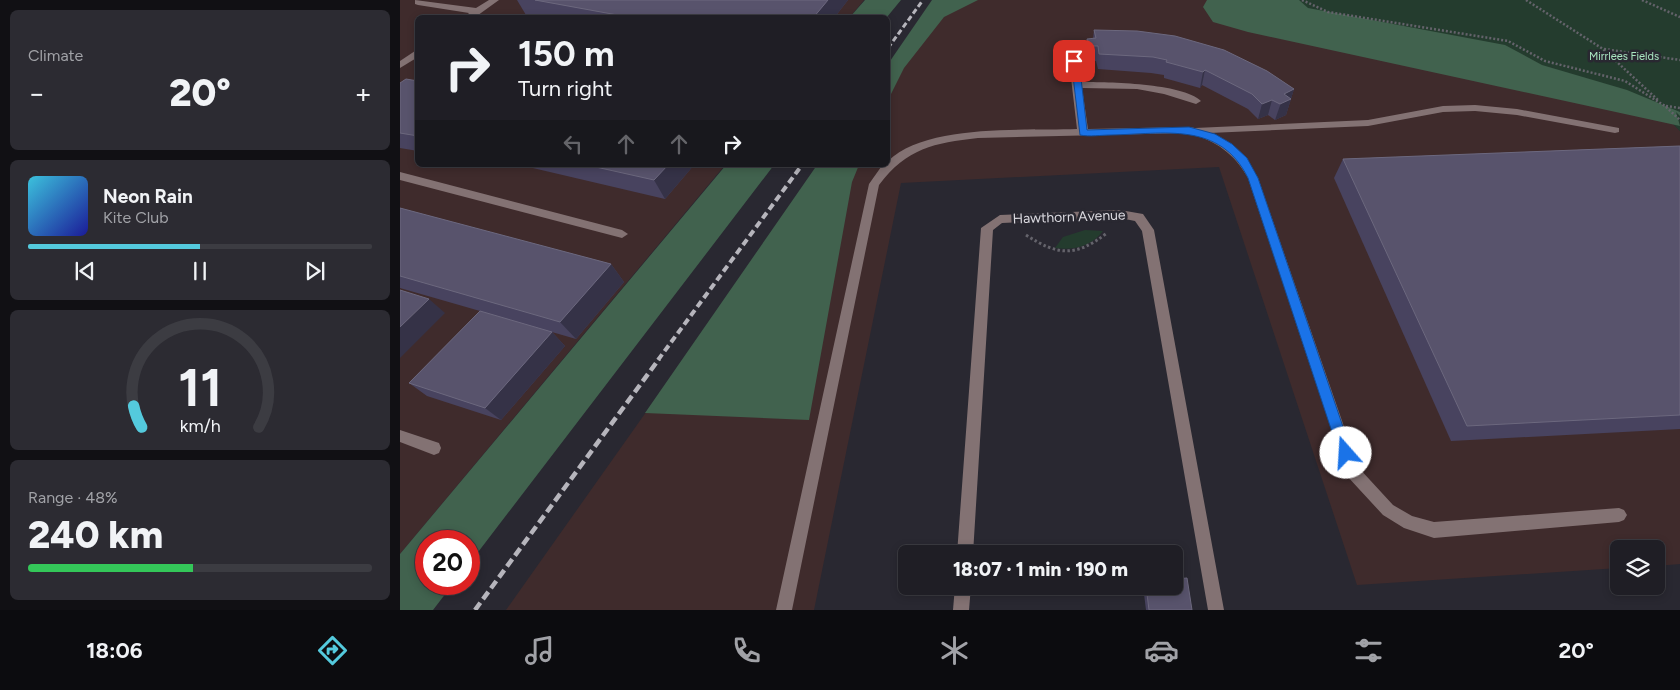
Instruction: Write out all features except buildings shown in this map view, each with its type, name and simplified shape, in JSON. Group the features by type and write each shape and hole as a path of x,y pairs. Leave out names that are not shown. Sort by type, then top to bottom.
{"street":[{"path":"471,15 495,0"},
{"path":"418,2 476,11"},
{"path":"400,65 413,60"},
{"path":"1074,61 1083,133"},
{"path":"1077,85 1127,84 1163,89 1196,101"},
{"path":"890,164 901,154 918,145 978,135 1368,123 1443,108 1475,108 1518,112 1615,130"},
{"path":"1189,130 1212,136 1244,160 1253,178 1352,471 1388,510 1409,523 1434,530 1619,515"},
{"path":"784,610 874,184 886,167"},
{"path":"400,176 622,234"},
{"name":"Hawthorn Avenue","path":"966,545 987,228 1000,219 1013,218 1120,214 1139,217 1148,230 1216,610"},
{"path":"400,436 434,448"},
{"path":"1434,530 1494,525"},
{"path":"961,610 962,595"}],"path":[{"path":"1302,0 1328,12 1508,41 1545,61 1625,81 1665,106 1680,108"},
{"path":"1526,0 1603,49 1680,120"},
{"path":"1642,0 1680,17"},
{"path":"1603,49 1680,60"},
{"path":"1013,218 1021,232 1040,245 1058,252 1079,251 1094,244 1109,232 1120,214"}],"shaded area":[{"path":"400,0 864,0 852,15 415,15 415,167 723,167 420,530 415,530 415,536 400,554"},
{"path":"938,0 1227,0 1672,123 1680,131 1680,564 1665,565 1665,540 1610,540 1610,569 1357,585 1219,167 901,183 814,610 506,610 820,167 890,167 890,69"}],"green space":[{"path":"865,0 901,0 889,15 852,15"},
{"path":"932,0 978,0 944,17 904,68 890,96 890,61"},
{"path":"1207,0 1299,0 1308,8 1505,45 1542,65 1627,90 1680,112 1680,116 1676,112 1680,126 1248,32 1213,22 1203,7"},
{"name":"Mirrlees Fields","path":"1227,0 1680,0 1680,131 1672,123"},
{"path":"724,167 772,167 480,550 480,530 420,530"},
{"path":"816,167 858,167 852,182 809,420 645,413"},
{"path":"1085,230 1103,231 1088,244 1069,249 1055,248 1063,237"},
{"path":"415,536 415,595 445,595 433,610 400,610 400,554"}],"railway":[{"path":"890,45 923,0"},
{"path":"658,360 801,167"},
{"path":"475,610 659,359"}],"route":[{"path":"1074,61 1083,133 1189,130 1212,136 1244,160 1253,178 1346,453"}]}
